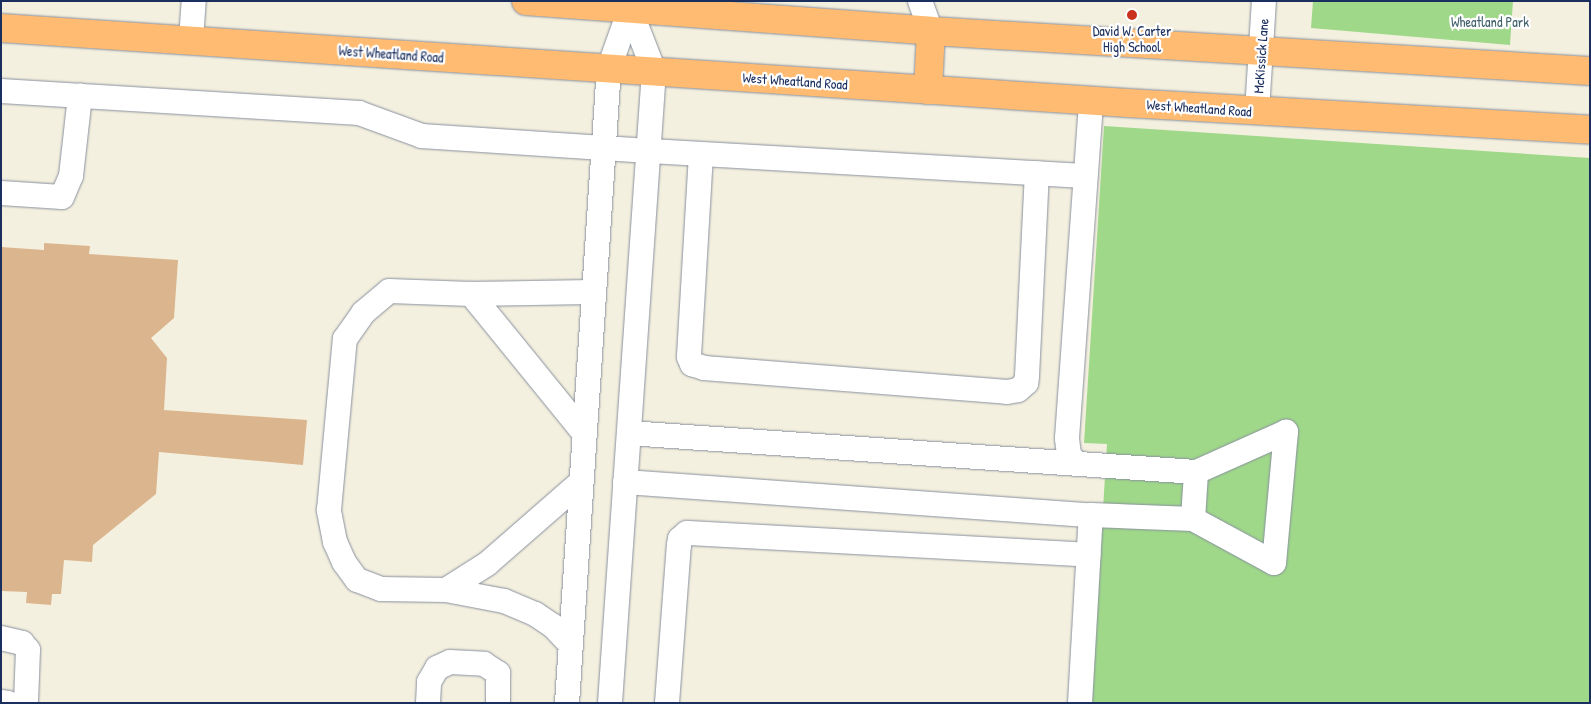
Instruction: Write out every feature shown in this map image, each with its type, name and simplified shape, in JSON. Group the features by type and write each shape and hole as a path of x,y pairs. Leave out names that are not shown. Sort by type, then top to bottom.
{"main road":[{"path":"526,1 930,31 1261,49 1590,71"},
{"name":"West Wheatland Road","path":"1,28 1257,112 1590,130"},
{"path":"928,90 930,31"}],"street":[{"path":"191,40 194,1"},
{"path":"920,1 930,31"},
{"name":"McKissick Lane","path":"1257,112 1264,1"},
{"path":"567,703 592,292 609,68 630,9"},
{"path":"610,703 654,71 630,9"},
{"path":"1,91 359,113 422,136 603,149 1085,176"},
{"path":"1,193 62,197 71,176 80,96"},
{"path":"1076,463 1069,455 1067,438 1091,101"},
{"path":"702,154 689,357 692,364 704,368 1007,392 1018,390 1026,384 1038,173"},
{"path":"570,644 553,626 527,611 504,601 446,590 380,589 358,580 344,562 335,542 329,510 345,339 364,313 389,291 471,294 592,292"},
{"path":"471,294 584,433"},
{"path":"626,482 1091,515 1193,519 1274,563 1286,432 1196,472 629,433"},
{"path":"1193,519 1196,472"},
{"path":"446,590 487,564 581,482"},
{"path":"1080,703 1091,515"},
{"path":"667,703 679,545 680,539 687,533 1088,555"},
{"path":"1,638 10,638 22,643 28,650 26,703"},
{"path":"428,703 430,682 437,668 450,662 484,664 498,673 498,703"},
{"path":"1,702 8,703"}],"green space":[{"name":"Wheatland Park","path":"1313,1 1513,1 1510,45 1311,28"},
{"path":"1104,126 1590,158 1590,703 1091,703 1107,444 1084,443"}],"building":[{"path":"44,243 90,246 89,254 178,260 174,318 151,338 167,358 164,410 307,420 303,465 159,452 156,494 93,545 92,562 64,560 61,594 52,594 51,605 26,603 27,592 1,591 1,247 44,250"}],"place":[{"name":"David W. Carter High School","path":"1132,15"}]}
